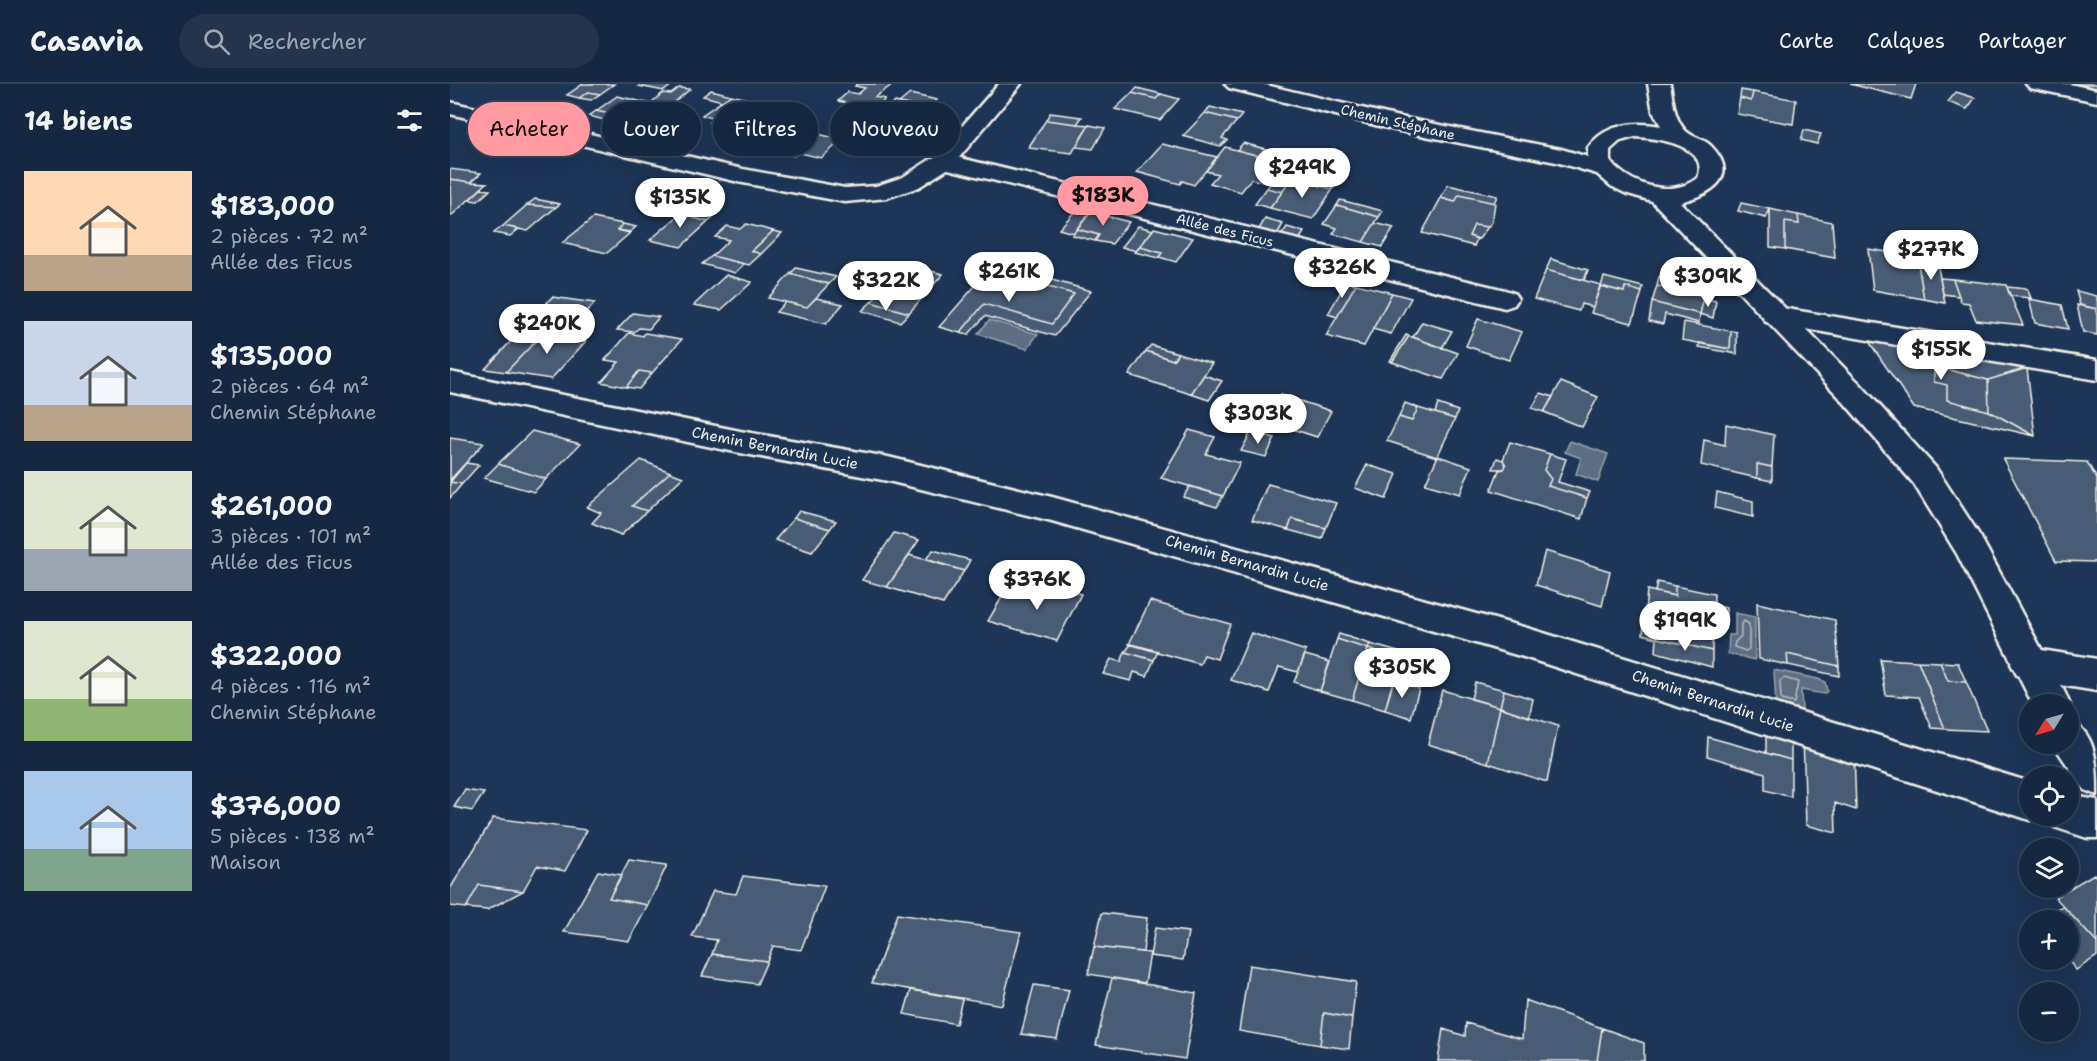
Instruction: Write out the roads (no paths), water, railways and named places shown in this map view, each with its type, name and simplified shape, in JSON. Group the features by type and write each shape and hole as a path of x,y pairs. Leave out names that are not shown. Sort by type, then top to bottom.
{"main road":[{"path":"450,108 742,176 845,195 879,193 911,182 945,161 1010,84"},
{"name":"Chemin Stéphane","path":"1236,84 1395,123 1561,156 1601,159 1626,186 1659,194"},
{"path":"1659,84 1664,112 1679,137"},
{"path":"2037,84 2097,96"},
{"path":"1649,130 1664,112"},
{"path":"1601,159 1612,136 1623,132 1649,130 1679,137 1694,144 1706,154 1712,164 1712,175 1706,184 1694,191 1659,194"},
{"name":"Allée des Ficus","path":"945,161 1505,298"},
{"path":"1694,191 1697,215 1708,245"},
{"path":"1659,194 1851,392 1925,476 1969,545 2046,694"},
{"path":"1775,316 2097,370"},
{"name":"Chemin Bernardin Lucie","path":"450,382 741,442 888,469 1052,508 1527,643 2019,798"},
{"path":"2029,664 2097,675"},
{"path":"2079,752 2097,777"},
{"path":"2079,817 2097,819"}],"water":[{"path":"989,320 1038,334 1027,349 978,334"},
{"path":"1570,441 1608,454 1598,482 1576,474 1581,458 1565,452"},
{"path":"1735,613 1755,617 1755,660 1728,654 1729,635 1735,635"},
{"path":"1774,670 1818,679 1825,682 1827,691 1824,694 1801,690 1802,712 1776,706"}]}
